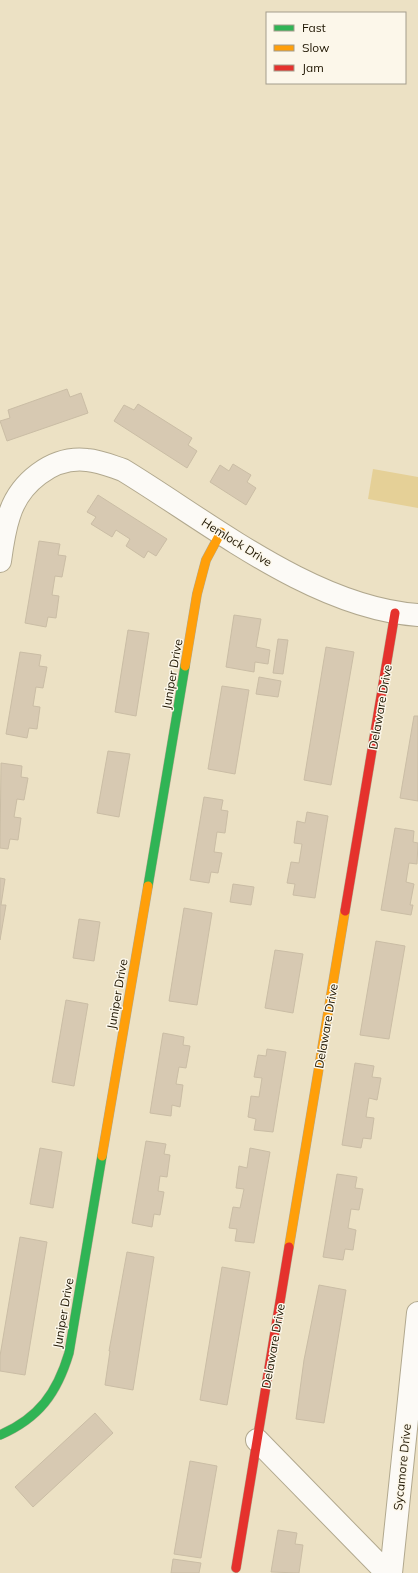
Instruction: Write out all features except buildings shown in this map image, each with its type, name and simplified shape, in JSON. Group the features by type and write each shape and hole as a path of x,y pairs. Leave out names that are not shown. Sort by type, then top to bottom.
{"street":[{"name":"Hemlock Drive","path":"0,561 9,516 23,489 47,468 62,463 87,460 105,463 123,470 221,532 311,585 347,599 395,613 418,614"},
{"name":"Juniper Drive","path":"0,1435 19,1426 46,1403 56,1388 64,1371 69,1353 197,594 206,560 221,532"},
{"name":"Delaware Drive","path":"236,1568 395,613"},
{"name":"Sycamore Drive","path":"391,1573 418,1313"},
{"path":"257,1440 387,1573"}],"shaded area":[{"path":"373,469 418,477 418,508 368,499"}],"traffic: fast":[{"path":"148,886 185,666"},
{"path":"0,1435 26,1421 45,1403 59,1380 64,1367 69,1353 102,1156"}],"traffic: slow":[{"path":"185,666 197,594 206,560 221,532"},
{"path":"102,1156 148,886"},
{"path":"289,1247 345,911"}],"traffic: jam":[{"path":"345,911 395,613"},
{"path":"236,1568 289,1247"}]}
